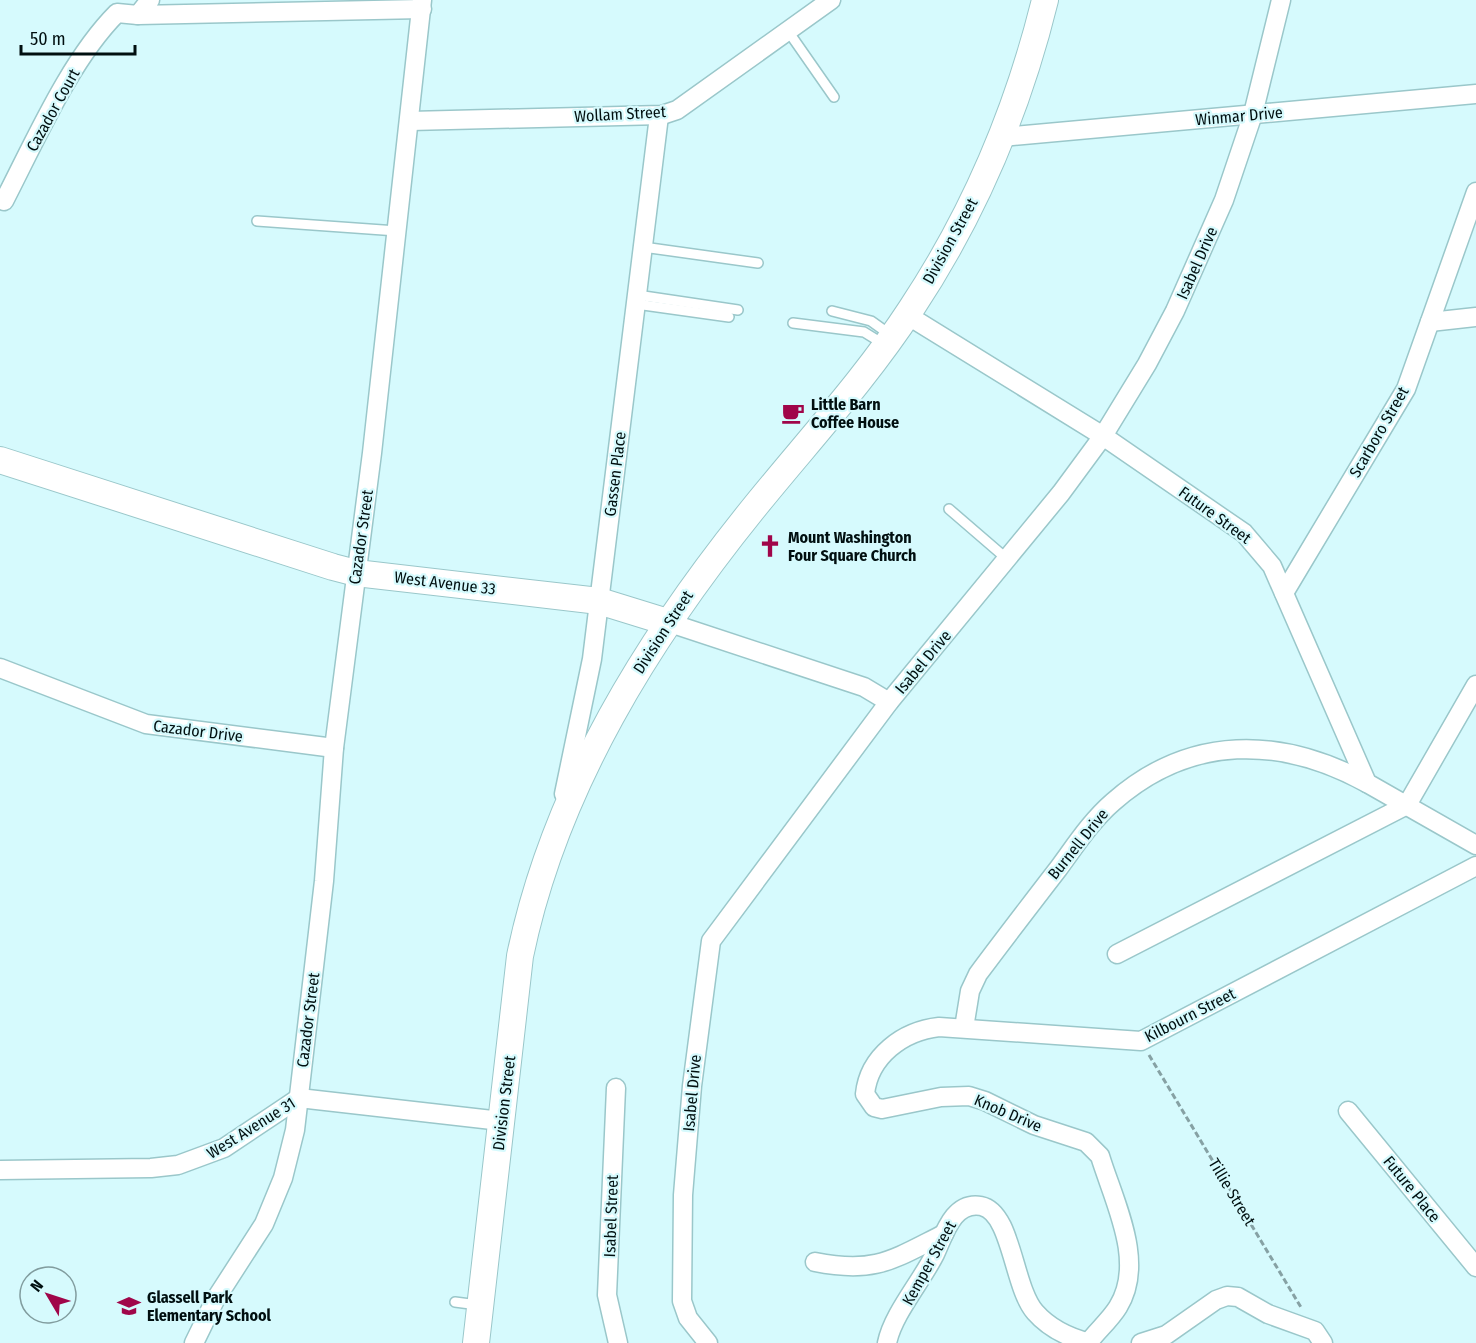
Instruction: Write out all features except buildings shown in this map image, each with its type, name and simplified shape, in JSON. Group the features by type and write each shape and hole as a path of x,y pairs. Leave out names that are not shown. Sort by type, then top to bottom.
{"street":[{"path":"138,15 150,0"},
{"name":"Wollam Street","path":"410,121 659,116 677,110 831,0"},
{"name":"Division Street","path":"476,1343 520,956 528,918 556,831 593,750 667,622 726,542 888,341 947,251 1002,137 1020,87 1045,0"},
{"name":"Isabel Drive","path":"708,1343 688,1318 682,1301 683,1195 692,1086 711,941 889,702 1061,493 1103,436 1147,364 1201,256 1254,114 1281,0"},
{"name":"Cazador Street","path":"138,15 422,4 397,231 334,748 324,881 291,1152 273,1204 253,1243 215,1300 194,1343"},
{"name":"Cazador Court","path":"4,201 53,107 99,31 117,13 138,15"},
{"name":"Winmar Drive","path":"1002,137 1476,94"},
{"name":"Gassen Place","path":"556,831 592,659 659,116"},
{"name":"Scarboro Street","path":"1284,593 1406,389 1476,192"},
{"name":"Future Street","path":"907,315 1103,436 1244,532 1272,566 1367,783"},
{"path":"1430,322 1476,317"},
{"name":"West Avenue 33","path":"0,460 356,573 599,601 864,687 889,702"},
{"name":"Cazador Drive","path":"0,668 146,724 334,748"},
{"path":"1117,954 1407,805 1476,685"},
{"name":"Burnell Drive","path":"964,1028 970,991 978,974 1093,821 1128,789 1152,774 1199,755 1257,748 1315,758 1367,783"},
{"path":"1367,783 1476,845"},
{"name":"Kilbourn Street","path":"866,1087 884,1054 908,1034 939,1027 1141,1041 1476,866"},
{"name":"Knob Drive","path":"866,1087 865,1094 874,1107 882,1109 954,1095 969,1096 985,1101 1034,1125 1086,1142 1095,1148 1100,1156 1130,1262 1125,1292 1117,1308 1089,1343"},
{"name":"Isabel Street","path":"616,1088 607,1295 618,1343"},
{"name":"West Avenue 31","path":"0,1170 151,1168 178,1165 225,1148 299,1098 501,1121"},
{"name":"Future Place","path":"1348,1111 1476,1267"},
{"name":"Kemper Street","path":"888,1343 896,1320 922,1280 951,1220 968,1207 986,1207 1002,1222 1019,1284 1035,1312 1049,1325 1089,1343"},
{"path":"815,1262 846,1269 865,1267 888,1262 944,1234"},
{"path":"1141,1343 1166,1335 1216,1300 1227,1296 1238,1297 1268,1314 1319,1337"}],"lane":[{"path":"788,31 834,97"},
{"path":"257,221 397,231"},
{"path":"643,247 758,263"},
{"path":"636,299 738,310"},
{"path":"636,299 729,317"},
{"path":"832,311 871,321 888,341"},
{"path":"793,323 864,332 888,341"},
{"path":"949,509 1007,559"},
{"path":"454,1302 481,1305"}],"path":[{"name":"Tillie Street","path":"1141,1041 1319,1337"}],"place":[{"name":"Little Barn Coffee House","path":"793,413"},
{"name":"Mount Washington Four Square Church","path":"770,546"},
{"name":"Glassell Park Elementary School","path":"129,1306"}]}
